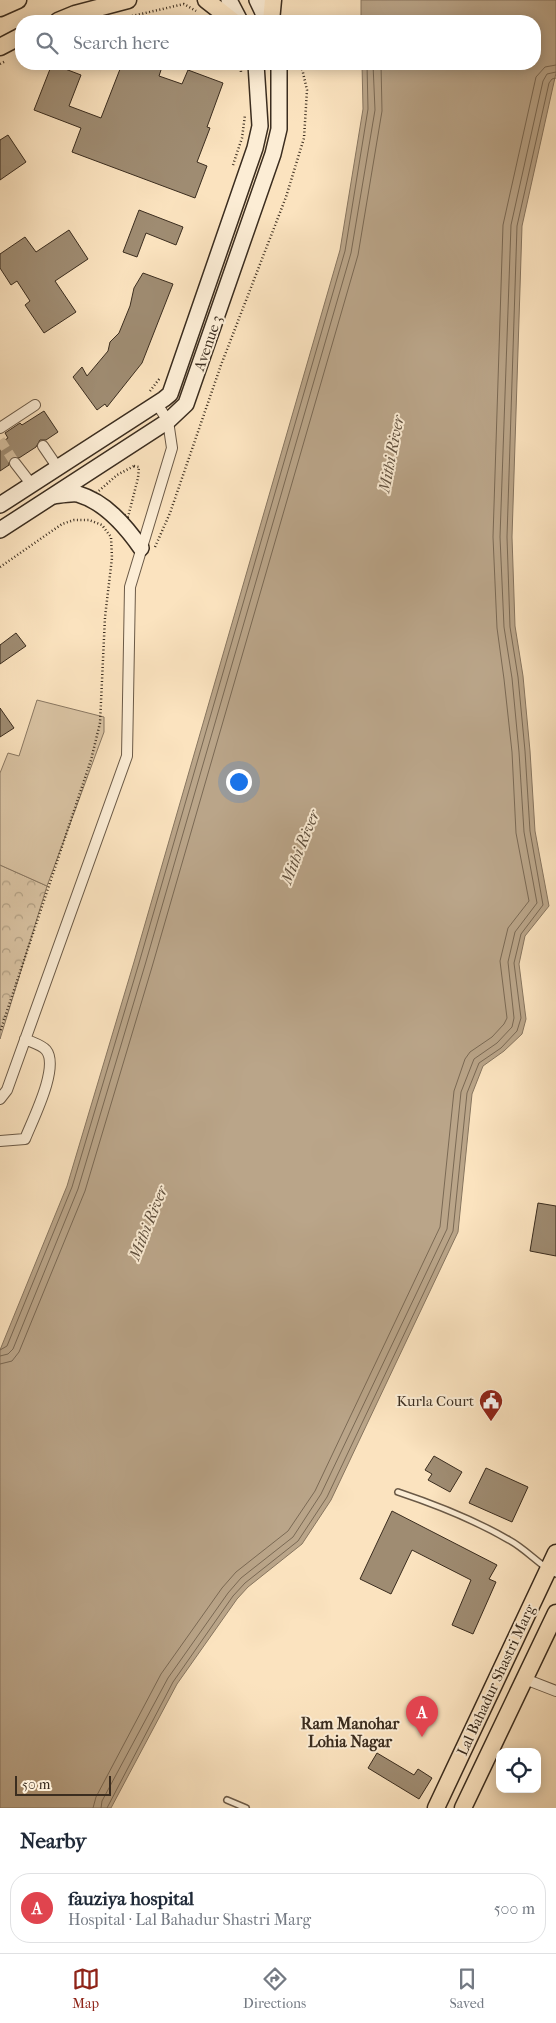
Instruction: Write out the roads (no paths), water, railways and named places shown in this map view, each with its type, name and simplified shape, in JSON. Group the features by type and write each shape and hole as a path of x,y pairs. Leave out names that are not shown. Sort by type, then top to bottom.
{"main road":[{"path":"0,8 18,0"},
{"path":"73,15 128,0"},
{"path":"270,15 272,0"},
{"path":"204,7 221,15"},
{"path":"0,47 15,39"},
{"name":"Lal Bahadur Shastri Marg","path":"436,1808 500,1671 552,1572 556,1553"},
{"name":"Lal Bahadur Shastri Marg","path":"463,1808 556,1613"},
{"path":"500,1671 524,1679"}],"street":[{"path":"229,0 237,15"},
{"path":"257,0 266,15"},
{"name":"Avenue 3","path":"0,507 58,468 152,399 170,394 260,126 256,70"},
{"name":"Avenue 3","path":"5,527 168,421 186,404 273,154 279,129 279,70"},
{"path":"0,1100 7,1090 127,756 130,587 148,547 172,448 168,421 152,399"},
{"path":"0,428 35,406"},
{"path":"43,446 58,468"},
{"path":"16,463 32,485"},
{"path":"52,496 76,494 95,502 115,516 148,547"},
{"path":"0,507 5,527"},
{"path":"0,1141 25,1139 50,1075 51,1060 46,1049 25,1039"},
{"path":"524,1679 556,1691"}],"lane":[{"path":"398,1492 454,1511 503,1536 552,1572"},
{"path":"227,1800 246,1808"}],"water":[{"name":"Mithi River","path":"361,0 556,0 556,73 522,226 512,537 515,626 523,676 535,831 549,906 525,936 519,964 526,1019 522,1034 504,1051 483,1066 472,1094 458,1232 331,1500 302,1544 248,1587 237,1599 177,1684 111,1808 0,1808 0,1350 67,1186 134,962 340,250 363,109 362,70 541,70 541,15 361,15"}],"tunnel":[{"path":"0,440 15,463"}],"place":[{"name":"Kurla Court","path":"491,1422"},
{"name":"fauziya hospital","path":"422,1737"}],"district":[{"name":"Ram Manohar Lohia Nagar","path":"350,1732"}]}
